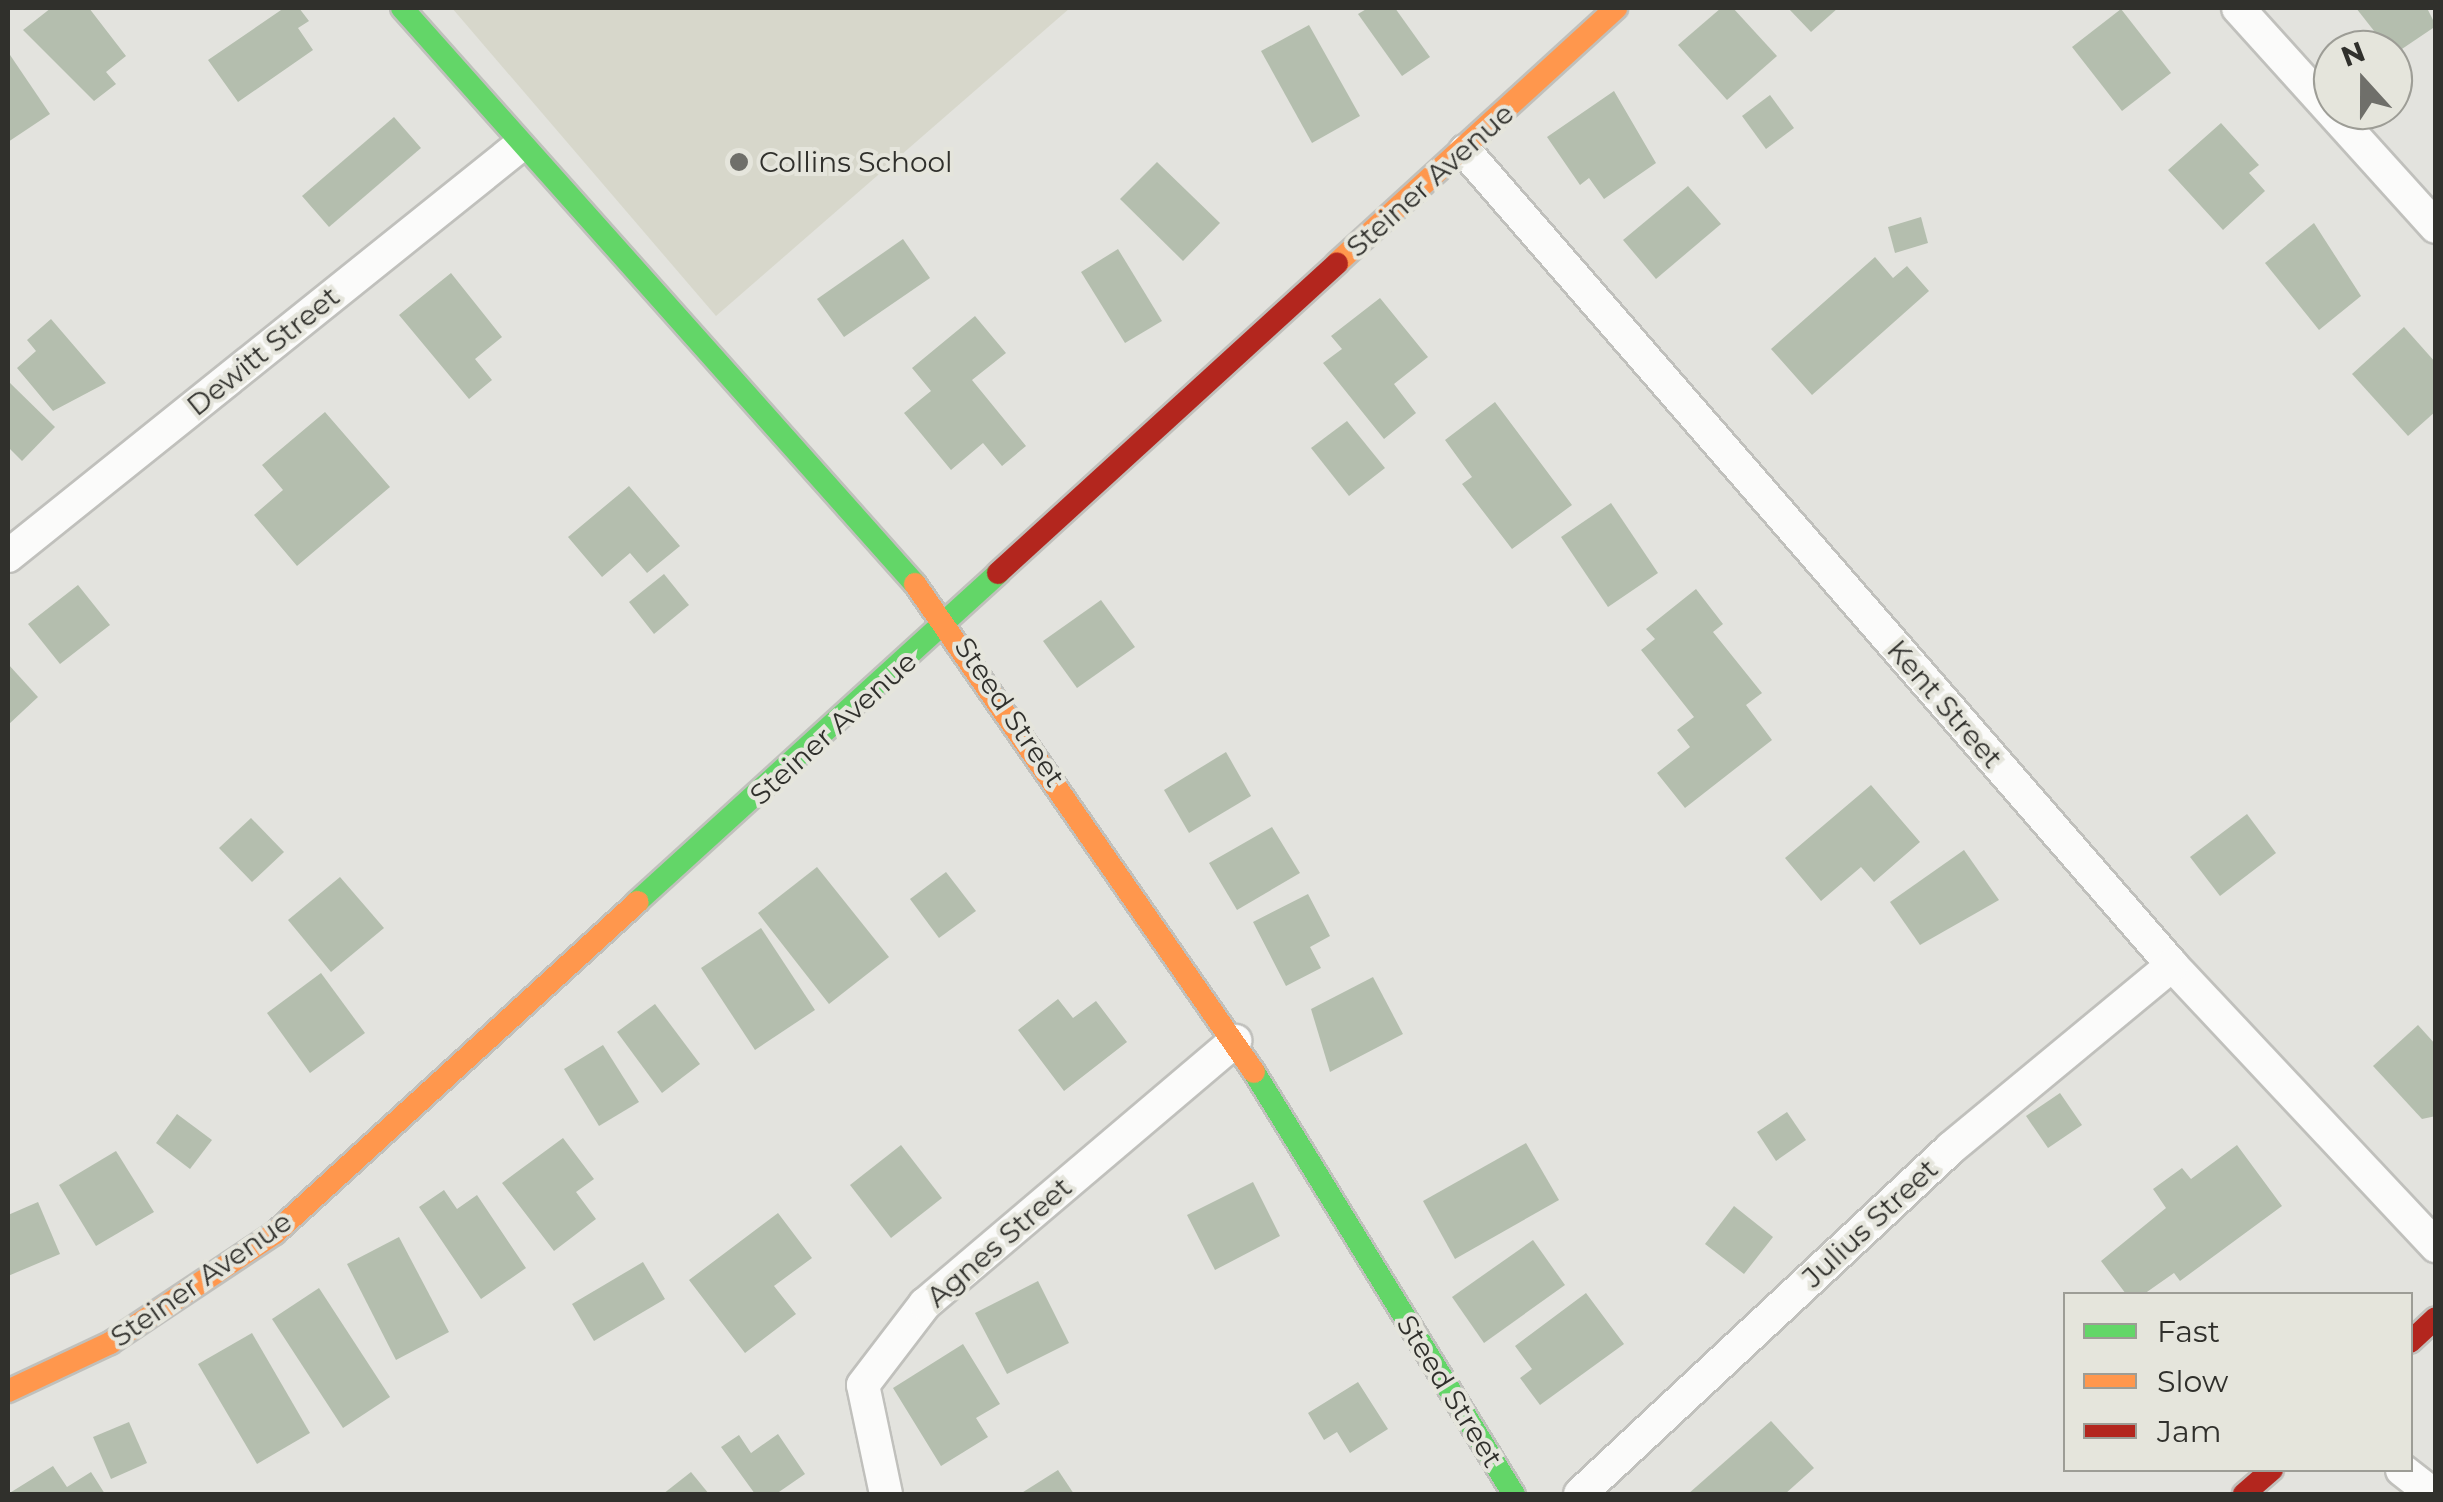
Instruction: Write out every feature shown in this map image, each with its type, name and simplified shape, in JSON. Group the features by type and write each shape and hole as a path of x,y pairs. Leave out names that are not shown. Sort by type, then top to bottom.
{"street":[{"name":"Steed Street","path":"402,8 518,147 950,622 1234,1041 1514,1494"},
{"name":"Steiner Avenue","path":"8,1391 110,1343 275,1233 950,622 1616,8"},
{"path":"2238,8 2436,228"},
{"name":"Dewitt Street","path":"8,556 518,147"},
{"name":"Kent Street","path":"1465,151 2172,965 2436,1246"},
{"name":"Julius Street","path":"1580,1494 1951,1148 2172,965"},
{"name":"Agnes Street","path":"889,1493 863,1384 925,1304 1234,1041"},
{"path":"2413,1339 2436,1318"},
{"path":"2244,1494 2270,1472"},
{"path":"2405,1472 2433,1494"}],"shaded area":[{"name":"Collins School","path":"452,8 1070,8 716,316"}],"building":[{"path":"51,8 89,8 126,56 106,72 116,84 94,101 23,30"},
{"path":"284,8 299,8 309,21 298,28 313,50 238,102 208,60"},
{"path":"1368,8 1395,8 1430,57 1402,76 1358,14"},
{"path":"1721,8 1733,8 1777,56 1727,100 1678,45"},
{"path":"1788,8 1838,8 1811,32"},
{"path":"2356,8 2427,8 2436,26 2413,42 2413,30 2373,30"},
{"path":"2121,9 2171,73 2122,111 2072,47"},
{"path":"1309,25 1360,116 1312,143 1261,51"},
{"path":"8,52 50,114 8,142"},
{"path":"1614,91 1656,163 1604,199 1589,178 1580,185 1547,137"},
{"path":"1770,95 1794,128 1766,149 1742,116"},
{"path":"394,117 421,148 329,227 302,196"},
{"path":"2221,123 2259,165 2249,173 2265,191 2223,230 2168,170"},
{"path":"1157,162 1220,223 1183,261 1120,199"},
{"path":"1688,186 1721,224 1656,279 1623,240"},
{"path":"1921,217 1928,243 1895,253 1888,227"},
{"path":"2314,223 2361,296 2319,330 2265,263"},
{"path":"903,239 930,278 844,337 817,299"},
{"path":"1118,249 1162,321 1125,343 1081,272"},
{"path":"1875,257 1893,278 1907,266 1929,291 1812,395 1771,349"},
{"path":"451,273 502,337 475,359 492,380 469,399 399,315"},
{"path":"1380,298 1428,357 1394,384 1416,413 1384,439 1323,363 1342,349 1331,336"},
{"path":"975,316 1006,353 972,380 1026,446 1002,466 983,443 951,470 904,413 931,391 912,368"},
{"path":"51,319 106,383 53,411 17,368 36,351 27,340"},
{"path":"2404,327 2436,363 2436,411 2408,436 2352,374"},
{"path":"8,381 55,427 22,461 8,447"},
{"path":"1495,402 1572,505 1512,549 1462,484 1472,477 1445,440"},
{"path":"325,412 390,487 297,566 254,515 283,490 262,465"},
{"path":"1347,421 1385,468 1349,496 1311,448"},
{"path":"629,486 680,546 647,573 630,553 602,577 568,537"},
{"path":"1611,503 1658,573 1608,607 1561,537"},
{"path":"664,574 689,605 654,634 629,602"},
{"path":"78,585 110,625 60,664 28,624"},
{"path":"1696,589 1723,624 1713,632 1762,693 1746,705 1772,740 1685,808 1657,773 1690,747 1677,730 1694,717 1641,650 1655,639 1646,629"},
{"path":"1101,600 1135,647 1077,688 1043,641"},
{"path":"8,664 38,697 8,725"},
{"path":"1226,752 1251,796 1189,833 1164,790"},
{"path":"1871,785 1920,842 1874,882 1861,867 1821,901 1785,858"},
{"path":"2247,814 2276,853 2220,896 2190,857"},
{"path":"251,818 284,852 252,882 219,848"},
{"path":"1272,827 1300,873 1237,910 1209,863"},
{"path":"1964,850 1999,900 1920,945 1890,902"},
{"path":"817,867 889,957 829,1004 758,913"},
{"path":"946,872 976,911 939,938 910,899"},
{"path":"340,877 384,928 331,972 288,920"},
{"path":"1308,894 1330,936 1310,947 1321,968 1286,986 1253,922"},
{"path":"761,928 815,1010 755,1050 701,968"},
{"path":"321,973 365,1033 310,1073 267,1013"},
{"path":"1373,977 1403,1034 1330,1072 1311,1009"},
{"path":"1058,999 1073,1018 1096,1001 1127,1042 1064,1091 1018,1030"},
{"path":"655,1004 700,1064 662,1093 617,1032"},
{"path":"2418,1025 2436,1045 2436,1116 2422,1119 2373,1066"},
{"path":"603,1045 639,1102 599,1126 564,1069"},
{"path":"2060,1093 2082,1125 2048,1148 2026,1116"},
{"path":"1787,1112 1806,1140 1776,1161 1757,1132"},
{"path":"177,1114 212,1140 190,1169 156,1143"},
{"path":"563,1138 594,1179 576,1192 596,1219 554,1251 502,1183"},
{"path":"1526,1143 1559,1200 1455,1259 1423,1201"},
{"path":"901,1145 942,1198 891,1238 850,1185"},
{"path":"2237,1145 2282,1206 2180,1281 2174,1273 2147,1292 2124,1292 2101,1261 2166,1208 2153,1189 2182,1168 2191,1179"},
{"path":"116,1151 154,1212 96,1246 59,1185"},
{"path":"1253,1182 1280,1236 1215,1270 1187,1215"},
{"path":"444,1190 457,1209 477,1195 526,1268 481,1299 419,1207"},
{"path":"38,1202 60,1254 8,1276 8,1215"},
{"path":"1734,1206 1773,1237 1744,1274 1705,1244"},
{"path":"778,1213 812,1258 774,1286 796,1314 745,1353 689,1280"},
{"path":"399,1237 449,1332 396,1360 347,1264"},
{"path":"1533,1240 1565,1285 1484,1343 1452,1297"},
{"path":"643,1262 665,1299 594,1341 572,1304"},
{"path":"1038,1281 1069,1343 1007,1374 975,1313"},
{"path":"319,1288 390,1397 343,1428 272,1319"},
{"path":"1586,1293 1624,1344 1540,1405 1520,1378 1532,1369 1515,1346"},
{"path":"252,1333 310,1433 257,1464 198,1364"},
{"path":"963,1344 1000,1404 976,1418 988,1437 941,1466 893,1388"},
{"path":"1358,1382 1388,1429 1350,1453 1337,1432 1324,1440 1308,1413"},
{"path":"1771,1421 1814,1468 1785,1494 1688,1494"},
{"path":"129,1422 147,1463 111,1479 93,1437"},
{"path":"778,1434 805,1474 776,1494 755,1494 721,1447 739,1435 751,1453"},
{"path":"53,1466 67,1487 91,1472 105,1494 8,1494"},
{"path":"1058,1470 1074,1494 1020,1494"},
{"path":"691,1472 709,1494 663,1494"}],"traffic: fast":[{"path":"402,8 915,584"},
{"path":"637,902 998,573"},
{"path":"1254,1072 1514,1494"}],"traffic: slow":[{"path":"1337,263 1616,8"},
{"path":"915,584 1254,1072"},
{"path":"8,1391 110,1343 275,1233 637,902"}],"traffic: jam":[{"path":"998,573 1337,263"},
{"path":"2413,1339 2436,1318"},
{"path":"2244,1494 2270,1472"}],"place":[{"name":"Collins School","path":"739,162"}]}
